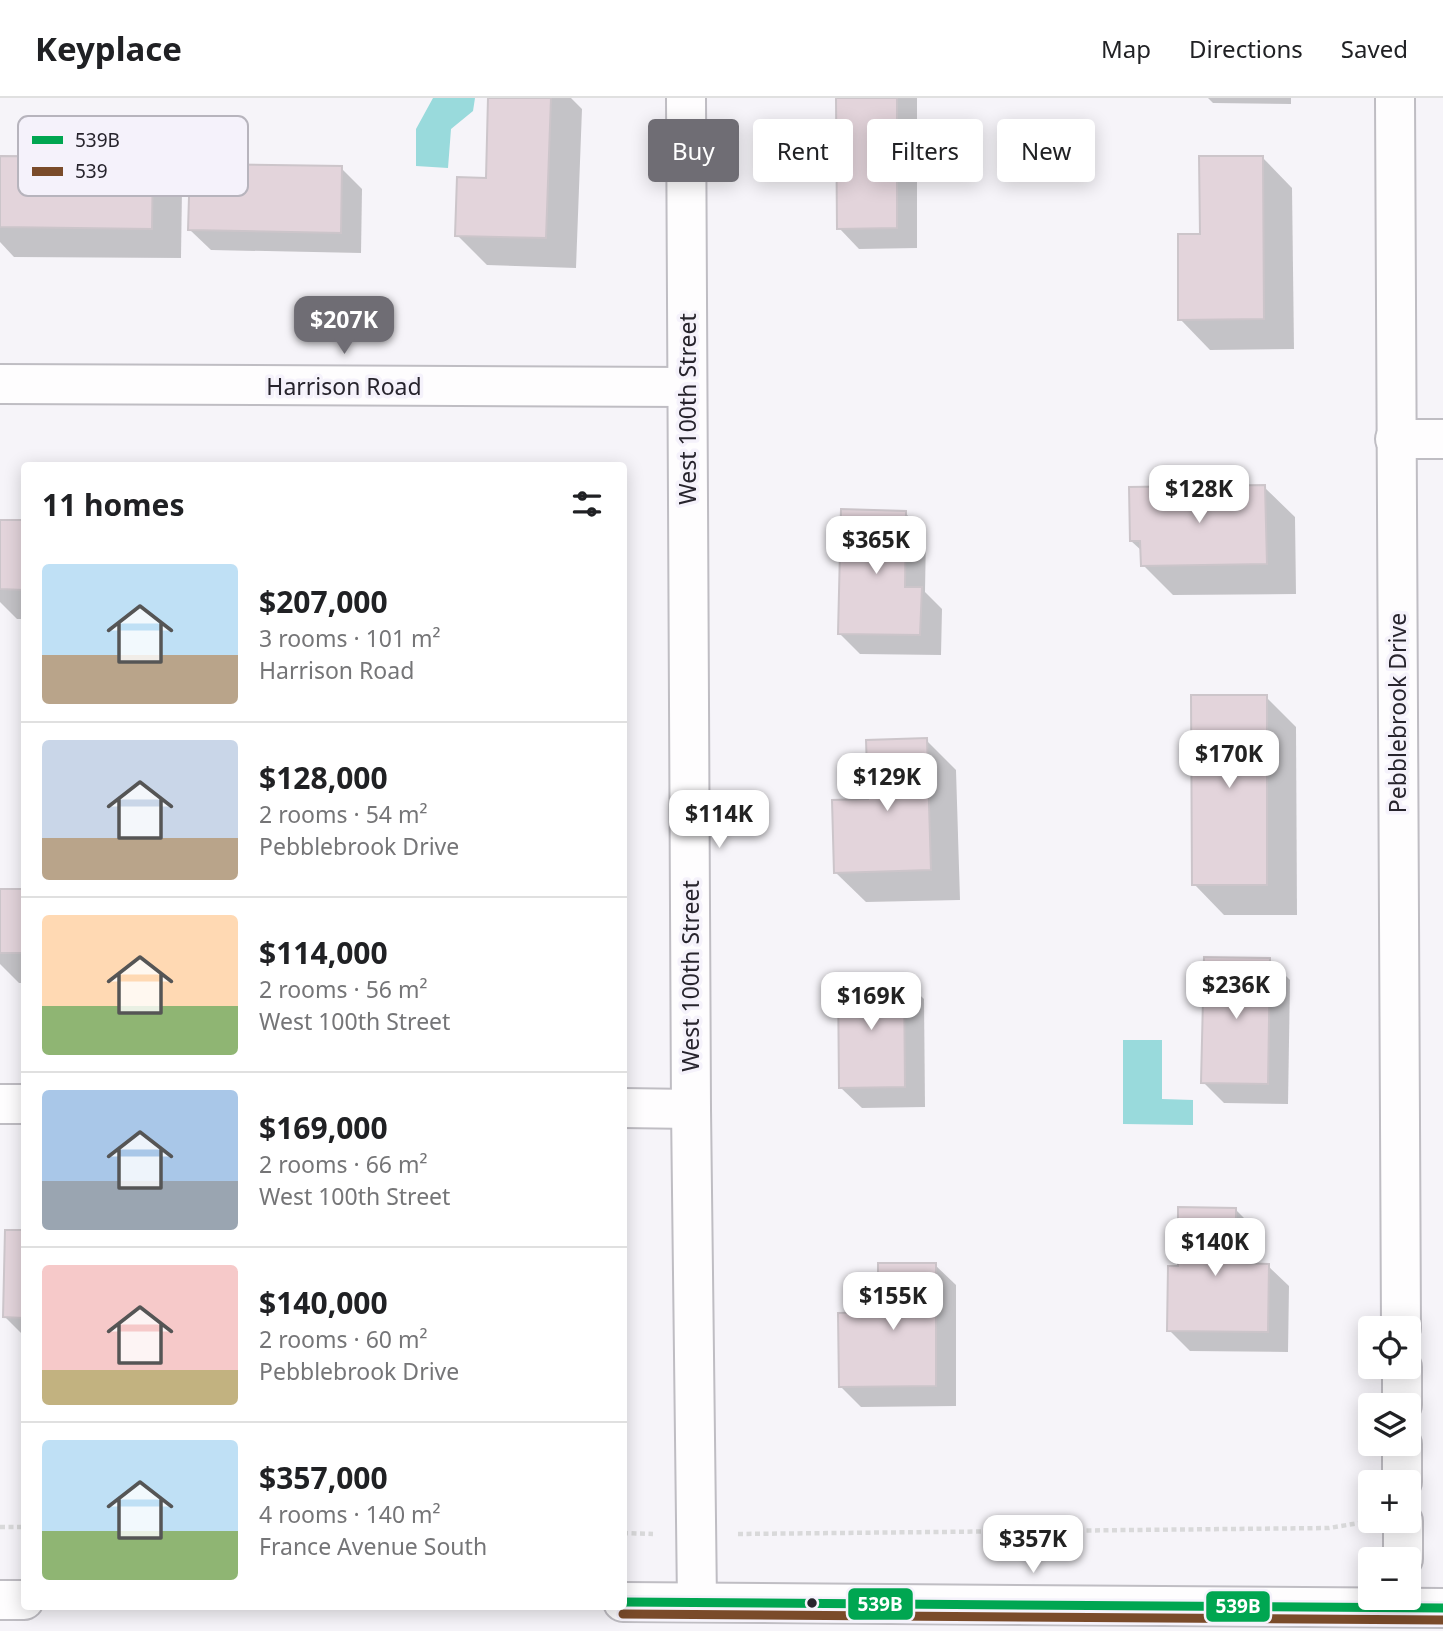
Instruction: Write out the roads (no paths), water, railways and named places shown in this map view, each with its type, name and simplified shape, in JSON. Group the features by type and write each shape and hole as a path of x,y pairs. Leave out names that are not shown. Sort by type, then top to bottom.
{"street":[{"name":"West 100th Street","path":"686,98 691,1109 697,1602"},
{"name":"Pebblebrook Drive","path":"1395,98 1401,1316"},
{"name":"Harrison Road","path":"0,384 687,387"},
{"path":"1395,439 1443,439"},
{"path":"0,1104 21,1104"},
{"path":"627,1108 691,1109"},
{"path":"0,1600 21,1600"},
{"path":"627,1602 1358,1603"},
{"path":"1421,1605 1443,1608"}],"water":[{"path":"433,98 475,98 473,111 451,129 448,168 416,166 416,129"},
{"path":"1123,1040 1162,1040 1162,1099 1193,1100 1193,1125 1123,1124"}]}
